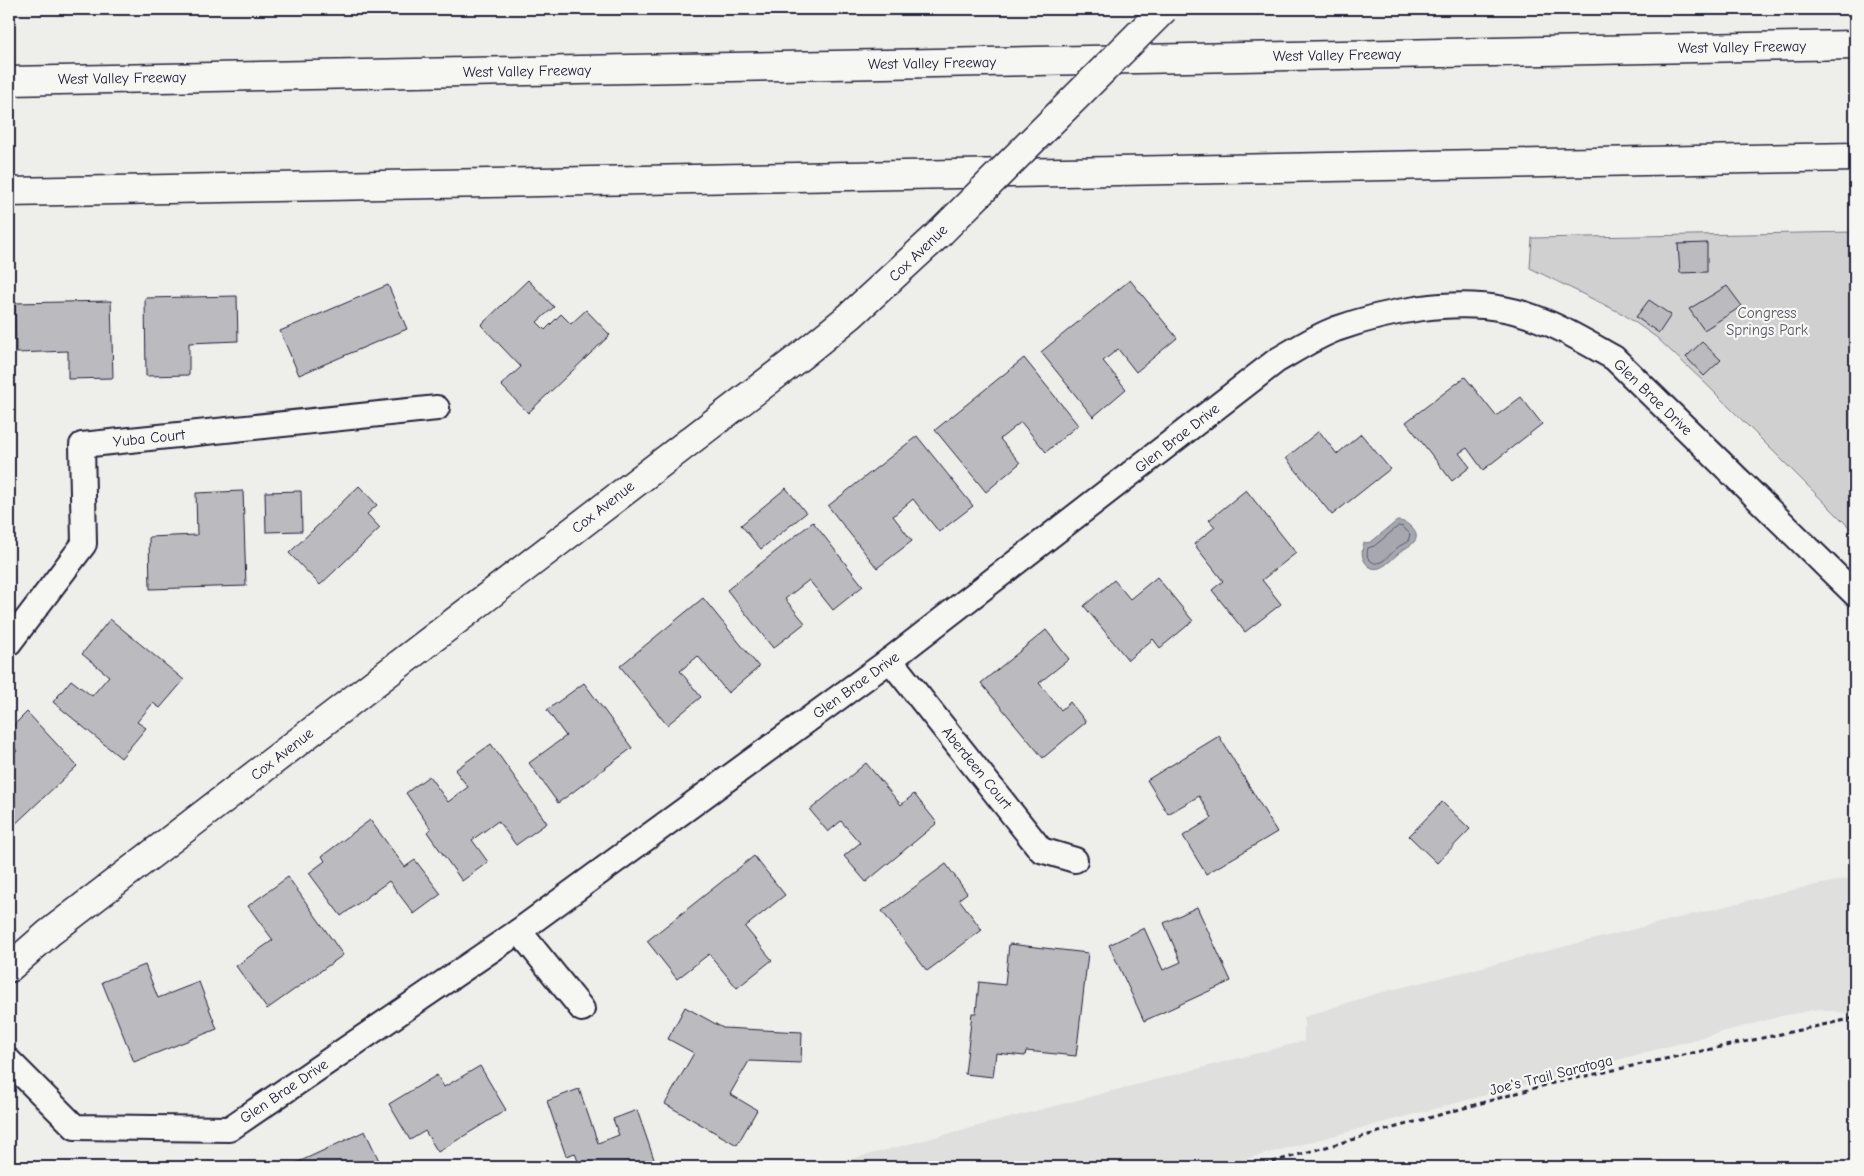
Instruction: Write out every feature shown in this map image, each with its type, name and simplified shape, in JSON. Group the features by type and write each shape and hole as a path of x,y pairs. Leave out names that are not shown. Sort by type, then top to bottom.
{"main road":[{"name":"Cox Avenue","path":"9,968 49,933 802,355 850,316 939,234 1164,9"},
{"name":"West Valley Freeway","path":"9,81 1855,45"},
{"path":"9,192 1855,157"}],"street":[{"name":"Glen Brae Drive","path":"9,1061 75,1127 229,1129 519,931 890,660 1276,360 1335,330 1392,312 1463,305 1504,309 1541,321 1576,336 1614,358 1855,594"},
{"name":"Yuba Court","path":"9,643 84,544 82,445 437,408"},
{"name":"Aberdeen Court","path":"890,660 1042,850 1075,860"},
{"path":"519,931 582,1009"}],"path":[{"name":"Joe's Trail Saratoga","path":"1255,1167 1549,1084 1855,1018"}],"shaded area":[{"path":"1855,877 1855,1011 1846,1013 1819,1009 1782,1016 1216,1167 821,1167 1304,1041 1304,1017 1375,994 1774,894"}],"green space":[{"name":"Congress Springs Park","path":"1855,232 1855,533 1703,381 1656,337 1623,314 1530,268 1532,238"}],"water":[{"path":"1397,521 1405,522 1411,527 1416,535 1415,541 1380,568 1370,567 1363,557 1364,543 1371,542"}],"building":[{"path":"1707,243 1707,272 1680,273 1678,244"},
{"path":"528,280 554,307 537,322 545,330 561,314 571,324 586,310 610,335 528,413 501,385 521,367 481,325"},
{"path":"1130,280 1177,338 1136,372 1118,349 1103,361 1126,389 1093,417 1041,352"},
{"path":"388,285 407,329 299,375 280,331"},
{"path":"1727,286 1742,306 1704,330 1689,309"},
{"path":"237,296 238,341 189,343 189,375 146,376 145,298"},
{"path":"1649,300 1671,315 1659,333 1636,317"},
{"path":"111,301 113,378 68,379 68,351 16,353 15,303"},
{"path":"1702,342 1721,360 1704,376 1686,357"},
{"path":"1024,358 1078,425 1046,452 1021,422 1000,439 1020,463 986,492 935,430"},
{"path":"1465,377 1496,416 1521,397 1542,424 1483,470 1467,448 1459,453 1470,467 1452,481 1406,422"},
{"path":"1319,431 1337,454 1361,434 1390,469 1332,515 1286,458"},
{"path":"917,436 973,506 939,532 913,499 893,516 912,541 877,568 828,506"},
{"path":"359,486 377,505 367,514 380,528 320,585 289,553"},
{"path":"786,488 806,513 761,549 741,525"},
{"path":"1246,490 1296,553 1262,580 1281,604 1245,632 1212,590 1223,581 1194,544 1215,527 1209,520"},
{"path":"243,491 246,586 150,589 149,537 197,535 196,493"},
{"path":"301,491 302,531 266,532 265,492"},
{"path":"813,522 863,586 833,610 809,580 785,599 805,623 773,648 727,590"},
{"path":"1157,577 1193,621 1160,648 1153,639 1128,660 1084,606 1114,580 1130,599"},
{"path":"703,598 759,667 728,693 698,656 680,671 701,697 667,725 620,666"},
{"path":"110,619 184,680 160,708 153,703 137,722 146,728 121,758 53,702 71,680 92,696 109,676 82,654"},
{"path":"1046,630 1069,659 1039,683 1061,710 1070,702 1086,722 1043,758 981,683"},
{"path":"584,683 632,748 558,803 529,763 566,736 547,710"},
{"path":"27,712 77,766 11,828 9,826 9,759 17,751 9,742 9,730"},
{"path":"1219,736 1277,832 1206,874 1183,836 1212,818 1199,796 1168,814 1147,780"},
{"path":"491,744 547,823 516,845 498,821 472,840 488,862 462,881 427,832 431,829 406,793 429,776 448,802 468,787 455,770"},
{"path":"866,763 901,805 914,794 937,823 866,882 844,856 860,843 841,821 828,832 810,810"},
{"path":"1442,802 1470,829 1437,863 1409,836"},
{"path":"370,820 405,867 415,860 441,894 414,914 389,881 341,916 309,873 325,861 322,856"},
{"path":"754,856 785,895 745,927 772,960 737,988 709,954 677,979 647,941"},
{"path":"946,864 967,893 959,899 982,930 927,971 882,911"},
{"path":"288,877 343,955 267,1009 236,966 273,940 248,906"},
{"path":"1197,907 1231,981 1144,1021 1109,945 1144,928 1163,970 1181,962 1164,923"},
{"path":"1009,944 1088,953 1076,1056 1026,1051 1025,1056 996,1053 993,1077 965,1074 972,1013 976,1013 979,982 1005,985"},
{"path":"145,965 158,998 199,982 217,1029 134,1062 102,982"},
{"path":"685,1007 723,1028 802,1032 801,1063 749,1061 730,1094 757,1110 737,1145 665,1104 694,1053 668,1039"},
{"path":"480,1066 506,1110 438,1152 425,1131 410,1140 389,1104 437,1075 444,1087"},
{"path":"579,1089 598,1143 619,1135 613,1119 637,1110 656,1165 650,1167 580,1167 575,1153 566,1156 547,1101"},
{"path":"365,1131 382,1167 288,1167"}]}
